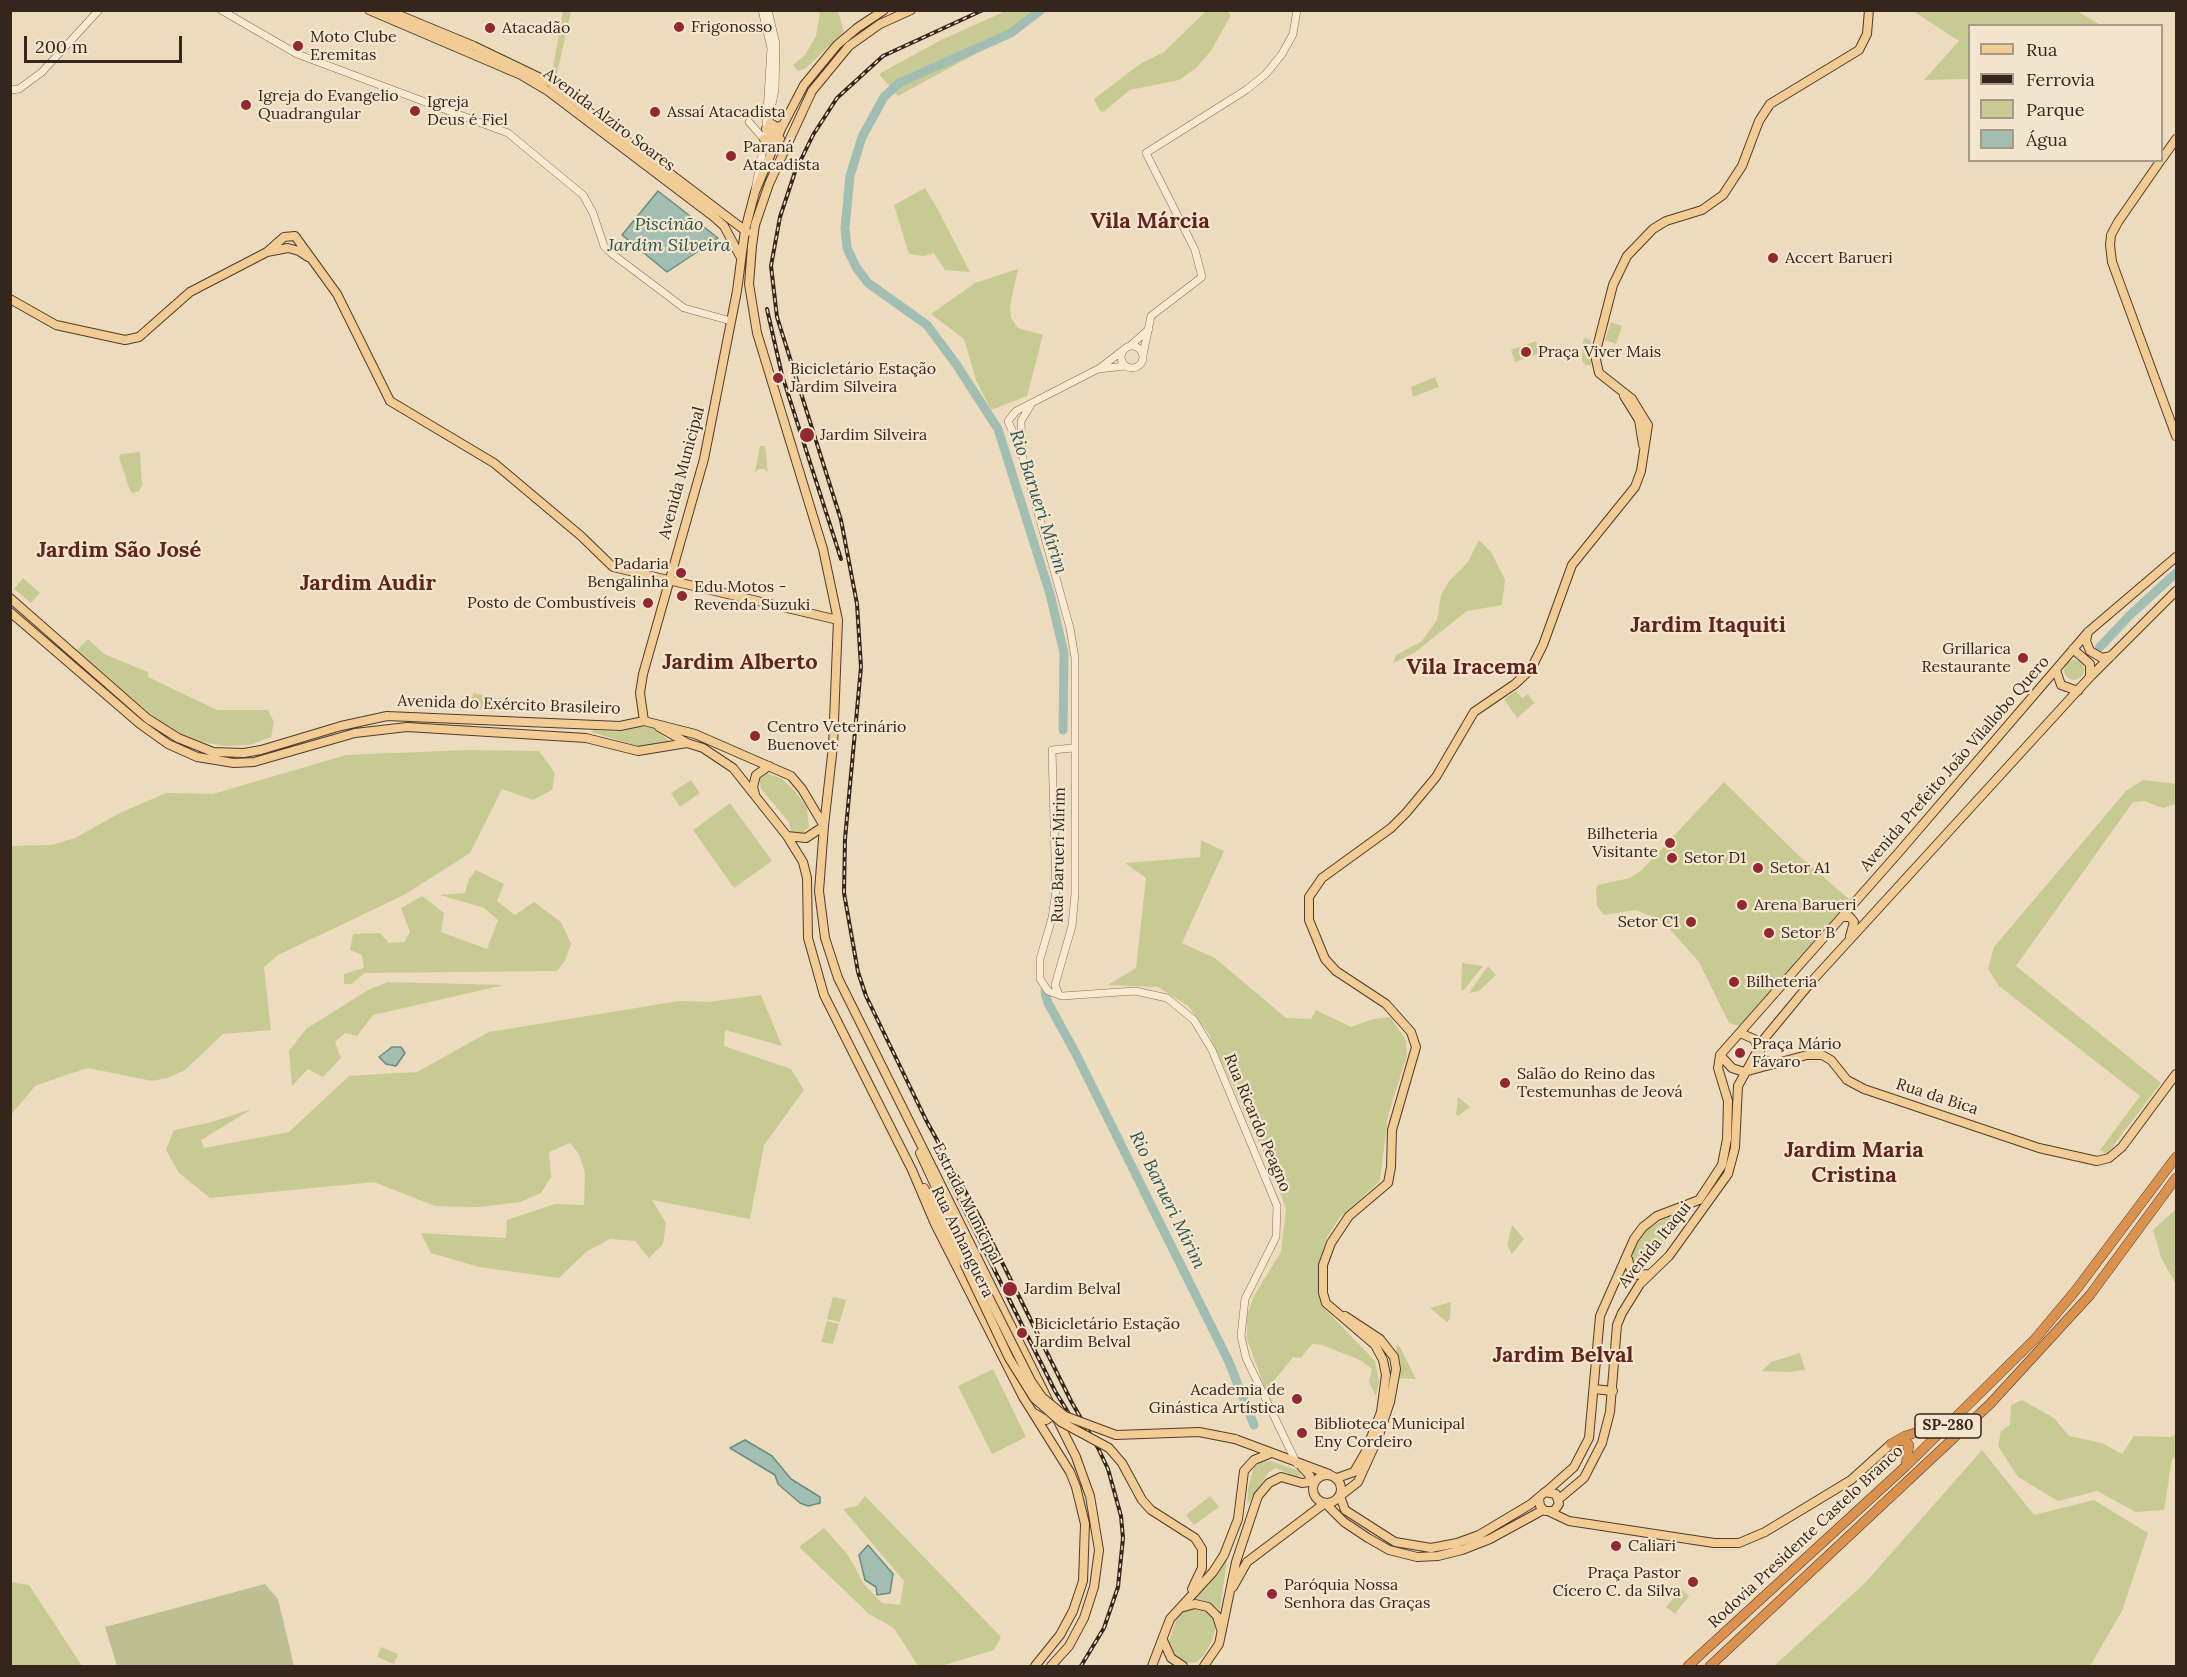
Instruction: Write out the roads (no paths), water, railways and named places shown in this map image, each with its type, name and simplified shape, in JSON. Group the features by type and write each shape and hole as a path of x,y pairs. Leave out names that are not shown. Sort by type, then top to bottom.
{"highway":[{"name":"Rodovia Presidente Castelo Branco","path":"1688,1666 1906,1466 2062,1309 2176,1157"},
{"name":"Rodovia Presidente Castelo Branco","path":"1710,1666 1998,1396 2090,1295 2176,1178"},
{"path":"1892,1444 1905,1436 1945,1424 1963,1411"},
{"path":"1892,1444 1902,1440 1908,1443 1910,1449 1906,1466"}],"main road":[{"name":"Avenida Alziro Soares","path":"369,10 521,75 548,91 714,217 724,226 740,257"},
{"name":"Avenida Alziro Soares","path":"387,10 474,45 551,83 745,230 753,239"},
{"path":"842,54 880,24 911,10"},
{"path":"1559,1500 1557,1508 1546,1511 1490,1539 1438,1556 1417,1557 1389,1551 1344,1522 1313,1493 1313,1485 1321,1475 1333,1476 1354,1472 1378,1422 1386,1384 1384,1365 1378,1350 1332,1312 1323,1293 1323,1264 1331,1243 1349,1216 1388,1183 1392,1130 1416,1047 1411,1032 1386,1004 1342,975 1325,958 1309,920 1309,897 1322,878 1391,828 1406,813 1436,777 1474,712 1515,684 1531,669 1543,645 1572,565 1630,494 1638,480 1643,460 1639,420 1617,387 1599,373 1595,355 1613,285 1627,256 1653,229 1666,221 1702,210 1723,195 1742,166 1759,121 1770,104 1859,50 1867,34 1869,10"},
{"name":"Avenida Municipal","path":"644,721 640,693 643,674 704,459 731,321 745,230 755,192 783,125 804,85 837,45 882,12"},
{"path":"842,54 845,44 876,21 882,12"},
{"name":"Estrada Municipal","path":"842,54 812,91 782,152 760,208 749,261 751,299 757,333 823,549 838,621 833,746 819,891 822,921 831,962 846,998 1053,1410 1076,1457 1090,1496 1099,1550 1094,1587 1084,1618 1069,1646 1051,1666"},
{"path":"804,85 812,91"},
{"path":"768,122 777,127 783,125"},
{"path":"768,122 778,136 782,152"},
{"path":"764,139 778,136"},
{"path":"2163,157 2176,139"},
{"path":"2160,162 2118,222 2111,235 2110,245 2115,272 2176,436"},
{"path":"732,221 748,215"},
{"path":"10,298 56,325 130,340 139,337 190,292 267,252 284,237 295,236"},
{"path":"288,248 295,236"},
{"path":"295,236 337,294 390,401 494,463 581,536 613,567 838,621"},
{"path":"284,237 288,248"},
{"path":"267,252 288,248 314,261"},
{"path":"739,270 749,261"},
{"name":"Avenida Prefeito João Vilallobo Quero","path":"1720,1055 1843,917 2088,632 2176,557"},
{"path":"1720,1055 1732,1068 1744,1072 1759,1047 1790,1006 2090,677 2176,591"},
{"name":"Avenida do Exército Brasileiro","path":"10,598 148,718 178,738 213,752 244,753 261,750 341,726 387,716 609,726 644,721 695,734 769,766"},
{"name":"Avenida do Exército Brasileiro","path":"10,612 154,735 197,757 234,763 254,762 355,734 407,727 586,738 638,751 687,743"},
{"path":"2088,632 2086,641 2090,651 2102,658 2112,656"},
{"path":"2073,649 2086,659 2091,667 2090,677"},
{"path":"2065,659 2076,656 2086,659"},
{"path":"2056,670 2061,686 2078,691"},
{"path":"644,721 727,763 755,794"},
{"path":"254,762 261,750"},
{"path":"755,794 753,787 756,775 769,766 795,780 824,826 806,838 787,836"},
{"name":"Rua Anhanguera","path":"755,794 787,836 801,858 806,872 808,938 821,988 863,1077 912,1170 935,1224 1029,1408 1073,1479 1080,1499 1086,1537 1083,1581 1073,1611 1055,1644 1035,1666"},
{"path":"1843,917 1850,917 1854,922 1849,942"},
{"path":"1740,1033 1752,1037 1763,1059 1772,1064"},
{"name":"Avenida Itaqui","path":"1547,1491 1574,1467 1584,1450 1592,1419 1600,1316 1628,1258 1634,1239 1649,1221 1668,1211 1683,1208 1699,1200 1720,1171 1727,1138 1727,1095 1718,1068 1720,1055"},
{"name":"Rua da Bica","path":"1744,1072 1808,1055 1822,1055 1830,1060 1847,1080 1863,1089 2038,1148 2083,1160 2103,1160 2122,1147 2176,1074"},
{"name":"Avenida Itaqui","path":"1559,1500 1581,1482 1593,1463 1605,1436 1613,1394 1617,1325 1631,1296 1669,1256 1722,1183 1731,1165 1736,1139 1737,1092 1744,1072"},
{"path":"911,1127 925,1168 1031,1382 1042,1397 1065,1416 1101,1432 1121,1436 1199,1432 1235,1439 1272,1455 1333,1476 1342,1488 1340,1496 1345,1510 1395,1542 1422,1548 1447,1546 1468,1540 1547,1491 1554,1492 1569,1521"},
{"path":"912,1170 964,1263 1009,1358 1030,1394 1054,1417 1109,1448 1122,1463 1142,1500 1151,1510 1199,1543 1203,1560 1197,1580 1187,1597"},
{"path":"1683,1208 1690,1218 1690,1227"},
{"path":"1293,1480 1321,1501 1333,1502 1358,1482 1381,1432 1396,1369 1394,1357 1380,1339 1340,1312 1329,1298 1328,1276 1334,1244 1357,1210"},
{"path":"1628,1258 1632,1275 1651,1274"},
{"path":"1594,1392 1613,1394"},
{"path":"1029,1408 1046,1420 1051,1417 1053,1410"},
{"path":"1539,1498 1539,1504 1546,1511 1569,1521 1714,1543 1743,1542 1851,1480 1892,1444"},
{"path":"1152,1666 1170,1618 1187,1597 1213,1572 1224,1555 1238,1519 1244,1471 1251,1462 1272,1455"},
{"path":"1196,1666 1207,1663 1222,1632 1233,1587 1236,1562 1258,1496 1275,1479 1304,1483 1310,1480 1308,1472 1299,1465"},
{"path":"1233,1587 1247,1562 1321,1501"},
{"path":"1176,1610 1195,1604 1208,1608 1217,1616 1222,1632"},
{"path":"1163,1640 1171,1658 1183,1666"}],"street":[{"path":"10,90 19,89 42,72 99,10"},
{"path":"221,10 297,54 508,133 583,195 593,213 601,239 611,253 684,308 731,321"},
{"path":"762,10 771,48 768,122"},
{"path":"755,192 755,181 775,89 776,44 768,10"},
{"path":"1098,369 1125,366 1133,368 1141,365 1151,316 1202,277 1195,250 1146,153 1246,90 1266,74 1282,54 1293,34 1298,10"},
{"path":"764,139 749,122 768,122"},
{"path":"1022,455 1008,421 1016,411 1098,369 1149,329"},
{"path":"1130,346 1137,347 1143,355"},
{"path":"1122,351 1121,361 1125,366"},
{"path":"1022,455 1021,421 1032,403"},
{"name":"Rua Barueri Mirim","path":"1022,455 1074,649 1074,910 1069,942 1055,985 1059,995"},
{"path":"1059,995 1044,987 1039,974 1040,959 1052,918 1056,891 1052,750 1073,748"},
{"name":"Rua Ricardo Peagno","path":"1059,995 1135,991 1154,993 1171,1001 1194,1020 1212,1050 1277,1206 1274,1244 1245,1299 1240,1330 1246,1358 1299,1465"},
{"path":"1272,1455 1285,1440"}],"water":[{"name":"Piscinão Jardim Silveira","path":"658,191 718,238 667,272 622,235"},
{"path":"392,1047 401,1047 405,1053 396,1066 386,1064 379,1057"},
{"path":"745,1440 772,1456 791,1479 820,1497 820,1503 808,1506 800,1503 778,1484 775,1475 730,1448"},
{"path":"868,1545 893,1574 890,1593 877,1595 876,1587 865,1580 859,1555"}],"waterway":[{"name":"Rio Barueri Mirim","path":"1041,10 1011,33 899,83 884,97 862,137 850,176 845,228 847,248 856,267 868,283 927,325 956,364 998,429 1050,594 1064,653 1063,730"},
{"path":"2099,648 2130,615 2176,573"},
{"name":"Rio Barueri Mirim","path":"1045,992 1048,1003 1075,1052 1229,1362 1254,1425"}],"railway":[{"path":"983,10 883,56 837,98 813,135 795,172 780,217 771,266 777,317 841,520 857,604 861,667 845,839 844,893 858,972 866,996 926,1120 981,1220 1071,1401 1098,1448 1108,1469 1121,1516 1123,1538 1118,1587 1104,1628 1081,1666"},
{"path":"767,309 782,375 841,559"},
{"path":"949,1179 1055,1391 1074,1422"}],"place":[{"name":"Frigonosso","path":"679,27"},
{"name":"Atacadão","path":"490,28"},
{"name":"Moto Clube Eremitas","path":"298,46"},
{"name":"Igreja do Evangelio Quadrangular","path":"246,105"},
{"name":"Igreja Deus é Fiel","path":"415,111"},
{"name":"Assaí Atacadista","path":"655,112"},
{"name":"Paraná Atacadista","path":"731,156"},
{"name":"Accert Barueri","path":"1773,258"},
{"name":"Praça Viver Mais","path":"1526,352"},
{"name":"Bicicletário Estação Jardim Silveira","path":"778,378"},
{"name":"Jardim Silveira","path":"807,435"},
{"name":"Padaria Bengalinha","path":"681,573"},
{"name":"Edu Motos - Revenda Suzuki","path":"682,596"},
{"name":"Posto de Combustíveis","path":"648,603"},
{"name":"Grillarica Restaurante","path":"2023,658"},
{"name":"Centro Veterinário Buenovet","path":"755,736"},
{"name":"Bilheteria Visitante","path":"1670,843"},
{"name":"Setor D1","path":"1672,858"},
{"name":"Setor A1","path":"1758,868"},
{"name":"Arena Barueri","path":"1742,905"},
{"name":"Setor C1","path":"1691,922"},
{"name":"Setor B","path":"1769,933"},
{"name":"Bilheteria","path":"1734,982"},
{"name":"Praça Mário Fávaro","path":"1740,1053"},
{"name":"Salão do Reino das Testemunhas de Jeová","path":"1505,1083"},
{"name":"Jardim Belval","path":"1010,1289"},
{"name":"Bicicletário Estação Jardim Belval","path":"1022,1333"},
{"name":"Academia de Ginástica Artística","path":"1297,1399"},
{"name":"Biblioteca Municipal Eny Cordeiro","path":"1302,1433"},
{"name":"Caliari","path":"1616,1546"},
{"name":"Praça Pastor Cícero C. da Silva","path":"1693,1582"},
{"name":"Paróquia Nossa Senhora das Graças","path":"1272,1594"}],"district":[{"name":"Vila Márcia","path":"1150,222"},
{"name":"Jardim São José","path":"119,551"},
{"name":"Jardim Audir","path":"368,584"},
{"name":"Jardim Itaquiti","path":"1708,626"},
{"name":"Jardim Alberto","path":"740,663"},
{"name":"Vila Iracema","path":"1472,668"},
{"name":"Jardim Maria Cristina","path":"1854,1164"},
{"name":"Jardim Belval","path":"1563,1356"}]}
